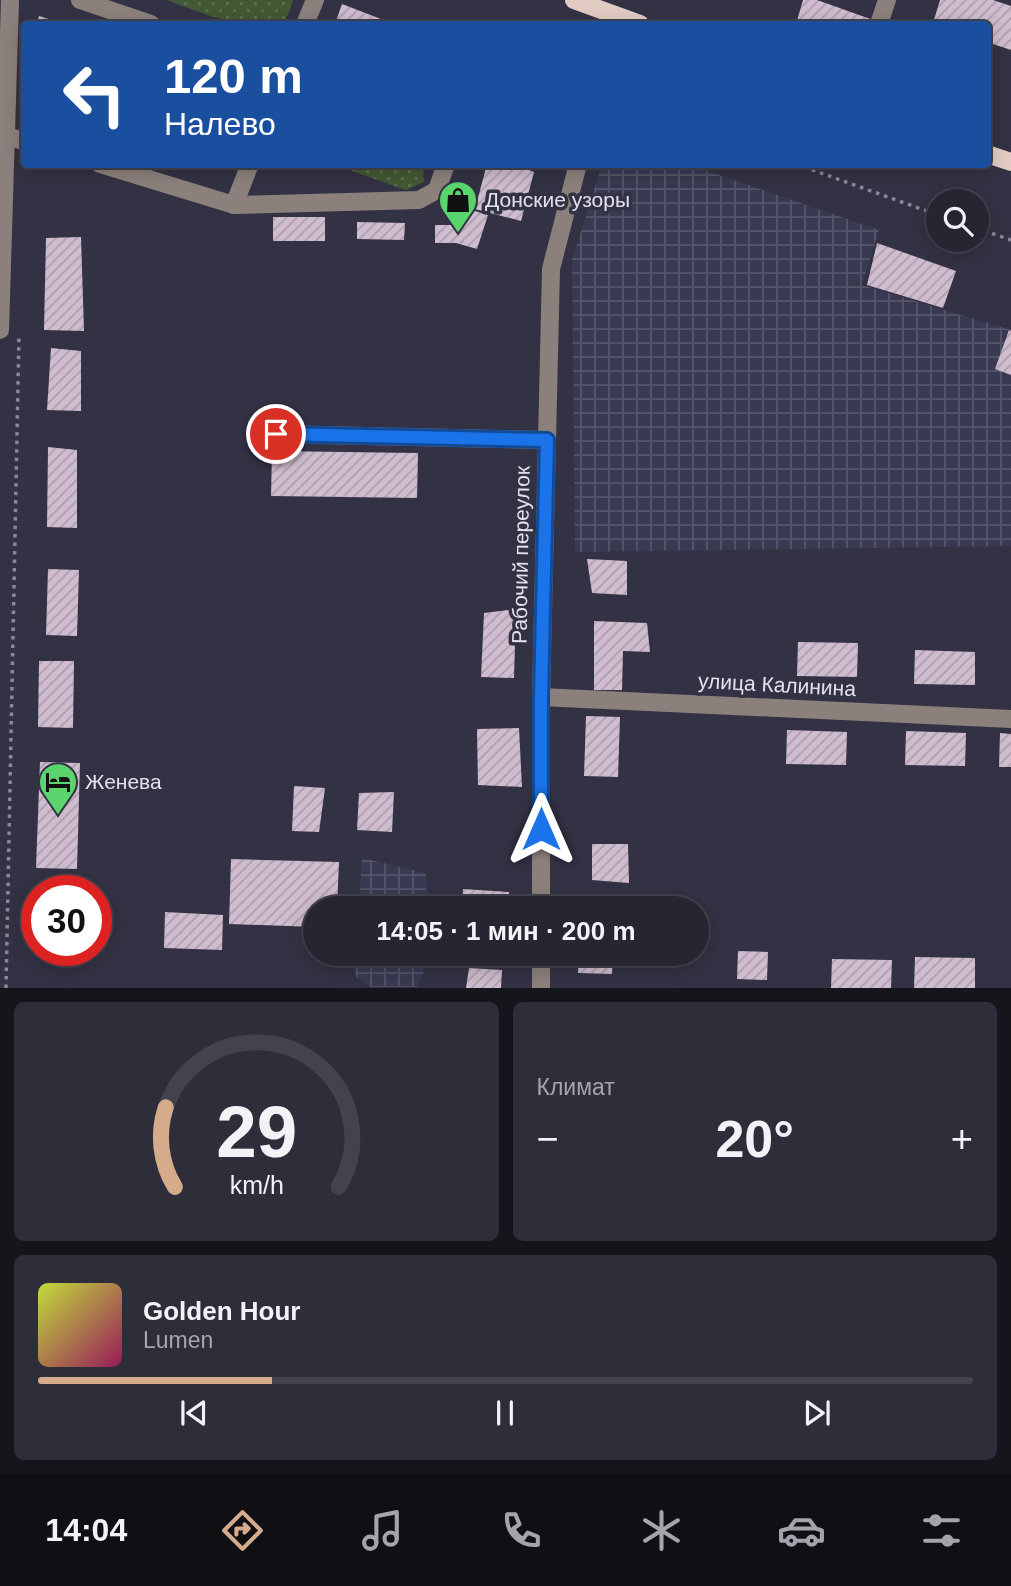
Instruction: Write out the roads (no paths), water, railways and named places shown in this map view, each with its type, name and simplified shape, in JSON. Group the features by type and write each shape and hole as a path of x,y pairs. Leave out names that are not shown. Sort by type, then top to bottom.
{"main road":[{"path":"574,0 617,20"},
{"path":"991,155 1011,162"}],"street":[{"path":"0,330 10,0"},
{"path":"80,0 142,21"},
{"path":"306,21 315,0"},
{"path":"880,21 887,0"},
{"path":"6,136 21,140"},
{"path":"113,168 234,205 419,200 437,190 445,168"},
{"path":"234,205 248,168"},
{"name":"Рабочий переулок","path":"541,896 541,697 551,269 577,168"},
{"path":"276,434 547,440"},
{"name":"улица Калинина","path":"541,697 1011,719"},
{"path":"541,966 541,988"}],"place":[{"name":"Донские узоры","path":"458,234"},
{"name":"Женева","path":"58,816"}]}
